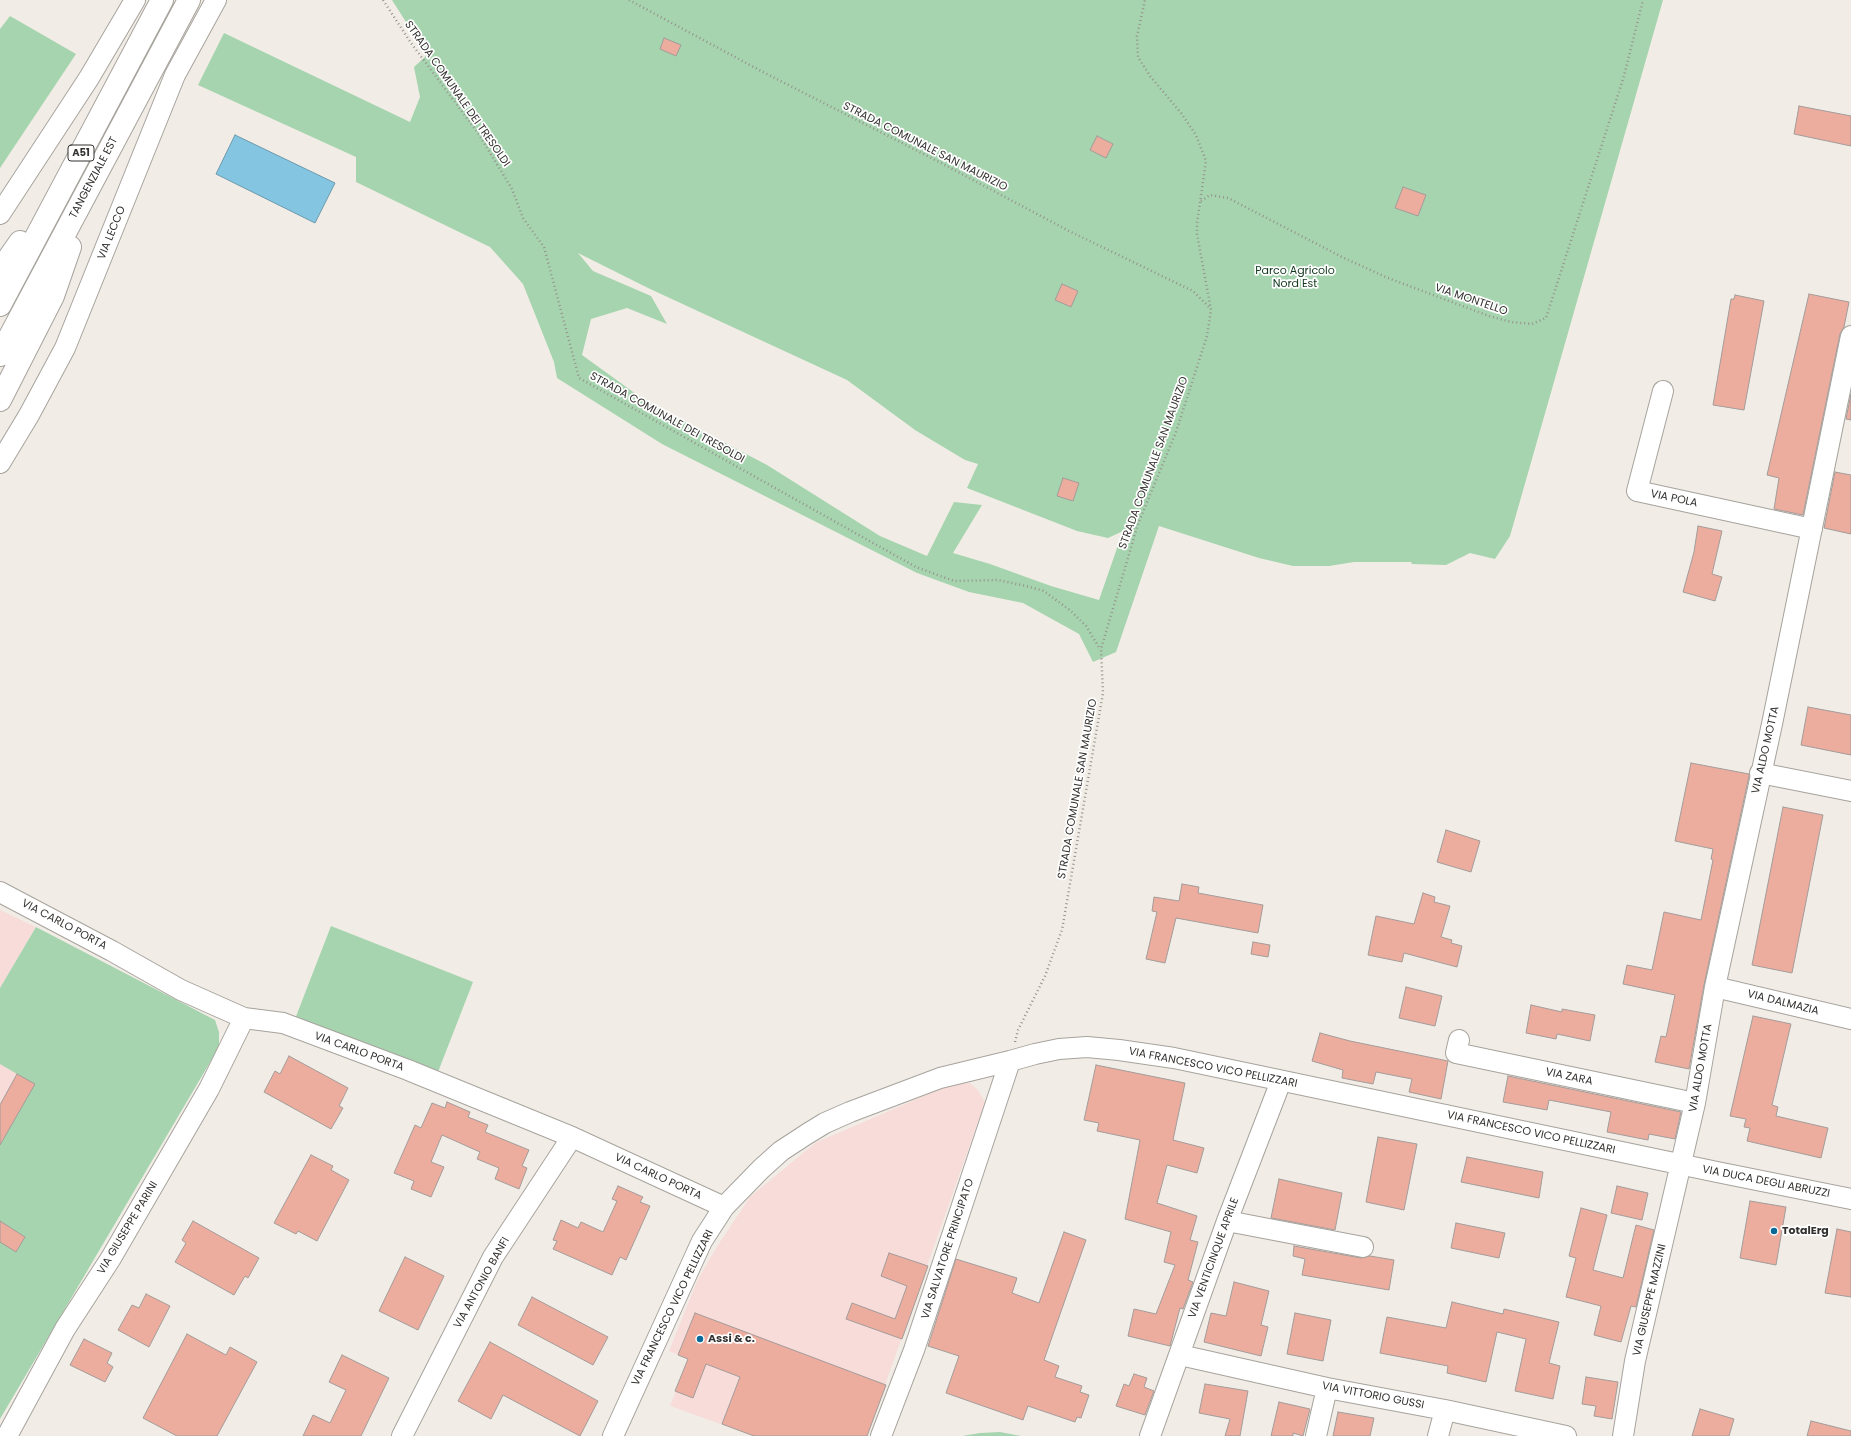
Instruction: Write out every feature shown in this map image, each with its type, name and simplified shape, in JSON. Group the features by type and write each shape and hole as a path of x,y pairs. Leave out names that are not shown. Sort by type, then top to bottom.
{"highway":[{"name":"A51","path":"0,305 162,0"},
{"name":"TANGENZIALE EST","path":"0,355 189,0"},
{"path":"0,271 73,168"},
{"path":"0,400 53,296 98,171"}],"street":[{"path":"0,214 89,78 135,0"},
{"name":"VIA LECCO","path":"0,463 29,415 65,348 175,75 216,0"},
{"name":"VIA ALDO MOTTA","path":"1681,1165 1695,1103 1715,986 1812,529 1851,336"},
{"name":"VIA POLA","path":"1663,391 1637,491 1812,529"},
{"path":"1760,773 1851,791"},
{"name":"VIA CARLO PORTA","path":"0,892 112,951 181,990 244,1018 283,1023 415,1073 572,1137 724,1207"},
{"name":"VIA DALMAZIA","path":"1715,986 1851,1019"},
{"name":"VIA GIUSEPPE PARINI","path":"7,1436 65,1328 111,1258 209,1089 244,1018"},
{"name":"VIA ZARA","path":"1458,1040 1456,1053 1695,1103"},
{"name":"VIA FRANCESCO VICO PELLIZZARI","path":"613,1436 702,1241 724,1207 740,1188 781,1151 825,1123 893,1094 940,1078 1059,1049 1087,1047 1120,1050 1174,1058 1681,1165"},
{"name":"VIA SALVATORE PRINCIPATO","path":"881,1436 914,1350 1010,1061"},
{"name":"VIA VENTICINQUE APRILE","path":"1150,1436 1227,1220 1281,1081"},
{"name":"VIA ANTONIO BANFI","path":"402,1436 494,1257 572,1137"},
{"name":"VIA DUCA DEGLI ABRUZZI","path":"1681,1165 1851,1198"},
{"name":"VIA GIUSEPPE MAZZINI","path":"1623,1436 1635,1361 1681,1165"},
{"path":"1227,1220 1363,1247"},
{"name":"VIA VITTORIO GUSSI","path":"1180,1355 1327,1388 1445,1410 1518,1431 1566,1436"},
{"path":"1316,1436 1327,1388"},
{"path":"1438,1436 1445,1410"}],"path":[{"name":"STRADA COMUNALE DEI TRESOLDI","path":"383,0 411,43 478,133 512,189 523,218 544,247 579,378 916,567 954,580 998,580 1026,586 1044,592 1072,611 1086,626 1101,649"},
{"name":"STRADA COMUNALE SAN MAURIZIO","path":"629,0 761,71 941,163 1069,231 1193,291 1211,310"},
{"name":"STRADA COMUNALE SAN MAURIZIO","path":"1010,1061 1018,1030 1045,976 1062,930 1103,693 1101,649 1138,524 1176,432 1207,336 1211,310 1197,234 1197,223 1206,161 1196,135 1150,76 1138,58 1137,36 1145,0"},
{"name":"VIA MONTELLO","path":"1201,201 1210,195 1228,198 1344,258 1388,278 1489,316 1511,322 1532,324 1546,318 1624,76 1642,0"}],"shaded area":[{"path":"0,910 36,927 0,988"},
{"path":"0,1064 35,1084 0,1145"},
{"path":"956,1082 970,1083 978,1090 985,1102 867,1436 754,1436 670,1406 688,1359 669,1351 697,1281 716,1248 750,1197 815,1143"}],"green space":[{"name":"Parco Agricolo Nord Est","path":"392,0 1663,0 1510,536 1495,559 1470,553 1446,565 1412,564 1411,562 1354,562 1329,566 1293,566 1259,558 1159,526 1116,652 1093,662 1079,634 1023,603 969,592 917,573 662,444 557,378 554,362 523,284 490,247 356,182 356,157 198,85 224,33 410,122 420,97 414,67 427,55","holes":["578,253 648,288 847,380 915,430 965,460 978,464 967,488 1077,531 1108,538 1123,531 1099,600 1051,586 990,564 953,553 982,505 954,502 927,556 880,536 767,465 647,402 582,355 591,319 627,308 667,324 651,296 593,271"]},
{"path":"10,16 76,54 0,168 0,29"},
{"path":"331,926 473,982 438,1072 295,1019"},
{"path":"36,927 215,1020 219,1032 219,1047 0,1419 0,1145 34,1084 0,1064 0,988"},
{"path":"1000,1432 1021,1436 962,1436 980,1433"}],"water":[{"path":"235,135 335,183 315,223 216,174"}],"building":[{"path":"664,38 681,45 676,56 660,49"},
{"path":"1799,106 1851,116 1851,146 1794,134"},
{"path":"1097,136 1113,144 1106,158 1090,150"},
{"path":"1403,187 1426,195 1418,216 1395,208"},
{"path":"1062,284 1078,291 1071,307 1055,300"},
{"path":"1809,294 1849,302 1844,327 1840,334 1803,515 1774,509 1779,478 1767,475"},
{"path":"1735,295 1764,301 1744,410 1713,405 1731,299 1734,299"},
{"path":"1851,394 1851,420 1846,419"},
{"path":"1835,472 1851,475 1851,534 1824,528"},
{"path":"1063,478 1079,483 1073,501 1057,496"},
{"path":"1698,526 1722,531 1712,574 1722,577 1715,601 1683,592 1694,552"},
{"path":"1808,707 1851,715 1851,755 1801,745"},
{"path":"1691,763 1749,774 1749,776 1704,985 1689,1069 1655,1062 1661,1036 1666,1037 1675,995 1623,984 1627,965 1652,970 1664,912 1701,920 1713,860 1711,859 1713,849 1675,841"},
{"path":"1783,807 1823,815 1792,973 1752,965"},
{"path":"1446,830 1480,841 1471,872 1437,862"},
{"path":"1182,884 1199,887 1198,893 1263,905 1258,933 1176,918 1165,963 1146,959 1157,912 1152,911 1154,897 1179,901"},
{"path":"1423,893 1435,897 1434,902 1450,906 1441,937 1452,940 1451,943 1462,946 1457,967 1404,953 1402,962 1368,955 1376,916 1414,924"},
{"path":"1253,942 1270,945 1268,957 1251,954"},
{"path":"1406,987 1442,996 1435,1026 1399,1018"},
{"path":"1531,1005 1562,1012 1562,1009 1595,1015 1590,1041 1557,1034 1556,1039 1526,1033"},
{"path":"1753,1016 1791,1024 1772,1105 1778,1107 1776,1116 1828,1128 1821,1158 1747,1141 1750,1128 1744,1127 1746,1119 1730,1116"},
{"path":"1320,1033 1350,1041 1448,1061 1441,1099 1409,1092 1412,1079 1376,1072 1373,1084 1342,1078 1343,1070 1312,1061"},
{"path":"289,1056 348,1088 339,1106 343,1108 331,1129 264,1092 275,1071 280,1074"},
{"path":"1096,1065 1185,1083 1173,1140 1204,1148 1197,1173 1167,1165 1157,1203 1197,1216 1190,1240 1198,1242 1188,1280 1193,1282 1183,1309 1180,1308 1170,1346 1128,1336 1134,1309 1156,1314 1175,1265 1164,1262 1171,1232 1125,1219 1140,1140 1097,1131 1099,1123 1084,1120"},
{"path":"17,1074 35,1084 0,1145 0,1105"},
{"path":"1508,1076 1681,1112 1675,1139 1649,1134 1648,1140 1607,1132 1611,1112 1549,1100 1547,1110 1503,1102"},
{"path":"447,1102 470,1112 468,1117 488,1125 485,1132 529,1150 522,1166 527,1168 519,1189 495,1179 499,1168 477,1159 480,1152 442,1135 431,1162 444,1167 431,1197 411,1189 414,1181 394,1173 415,1125 421,1128 432,1103 445,1108"},
{"path":"1378,1137 1417,1144 1404,1210 1366,1202"},
{"path":"311,1155 333,1166 331,1170 349,1180 317,1241 298,1231 296,1234 274,1223"},
{"path":"1467,1157 1543,1172 1539,1198 1461,1182"},
{"path":"1279,1179 1342,1193 1335,1230 1271,1218"},
{"path":"618,1186 643,1197 640,1202 650,1206 626,1260 620,1257 612,1275 553,1249 557,1241 553,1240 561,1220 578,1228 581,1222 603,1232 617,1201 612,1199"},
{"path":"1617,1186 1648,1193 1642,1220 1611,1213"},
{"path":"1750,1201 1786,1207 1776,1265 1740,1258"},
{"path":"1581,1208 1607,1215 1593,1270 1623,1278 1636,1225 1654,1230 1636,1307 1631,1306 1621,1342 1594,1335 1601,1306 1566,1297 1576,1258 1569,1256"},
{"path":"0,1221 25,1237 16,1252 0,1242"},
{"path":"193,1221 259,1258 248,1278 245,1276 234,1295 175,1262 186,1243 182,1240"},
{"path":"1456,1223 1505,1233 1499,1258 1451,1248"},
{"path":"1837,1229 1851,1232 1851,1297 1825,1293"},
{"path":"1064,1232 1086,1240 1044,1360 1059,1366 1055,1377 1082,1386 1080,1392 1089,1395 1081,1418 1077,1417 1075,1422 1028,1406 1023,1420 946,1393 959,1356 928,1346 956,1259 1017,1278 1012,1293 1039,1303"},
{"path":"1294,1246 1361,1258 1370,1256 1394,1260 1389,1290 1302,1275 1305,1259 1293,1256"},
{"path":"889,1253 928,1266 902,1339 846,1319 852,1303 895,1319 907,1286 881,1276"},
{"path":"405,1257 444,1276 418,1330 379,1311"},
{"path":"1234,1282 1269,1291 1261,1325 1268,1327 1261,1356 1204,1342 1211,1313 1226,1316"},
{"path":"146,1294 170,1306 149,1347 118,1330 132,1305 139,1308"},
{"path":"532,1297 608,1337 593,1365 518,1325"},
{"path":"1452,1302 1503,1314 1504,1309 1559,1322 1549,1363 1560,1366 1553,1399 1515,1391 1526,1339 1497,1332 1486,1382 1447,1373 1448,1366 1380,1353 1387,1317 1446,1328"},
{"path":"695,1313 886,1385 867,1436 754,1436 722,1424 740,1377 706,1364 693,1398 675,1391 688,1359 678,1355"},
{"path":"1295,1313 1331,1320 1323,1361 1287,1354"},
{"path":"187,1334 226,1355 230,1347 257,1362 217,1436 177,1436 143,1418"},
{"path":"84,1339 112,1353 107,1363 113,1367 105,1382 70,1365"},
{"path":"490,1342 598,1401 580,1436 503,1395 491,1419 458,1401"},
{"path":"342,1355 389,1378 361,1436 303,1436 313,1415 330,1423 346,1390 329,1382"},
{"path":"1134,1374 1147,1378 1144,1387 1154,1391 1145,1415 1116,1406 1124,1384 1129,1386"},
{"path":"1586,1377 1618,1382 1612,1419 1594,1416 1596,1406 1582,1404"},
{"path":"1205,1384 1248,1391 1240,1436 1225,1436 1230,1419 1199,1413"},
{"path":"1279,1402 1310,1409 1303,1436 1293,1433 1293,1436 1271,1436"},
{"path":"1700,1409 1734,1419 1729,1436 1692,1436"},
{"path":"1338,1412 1374,1418 1370,1436 1333,1436"},
{"path":"1811,1421 1851,1431 1851,1436 1807,1436"}],"place":[{"name":"TotalErg","path":"1774,1231"},
{"name":"Assi & c.","path":"700,1339"}]}
